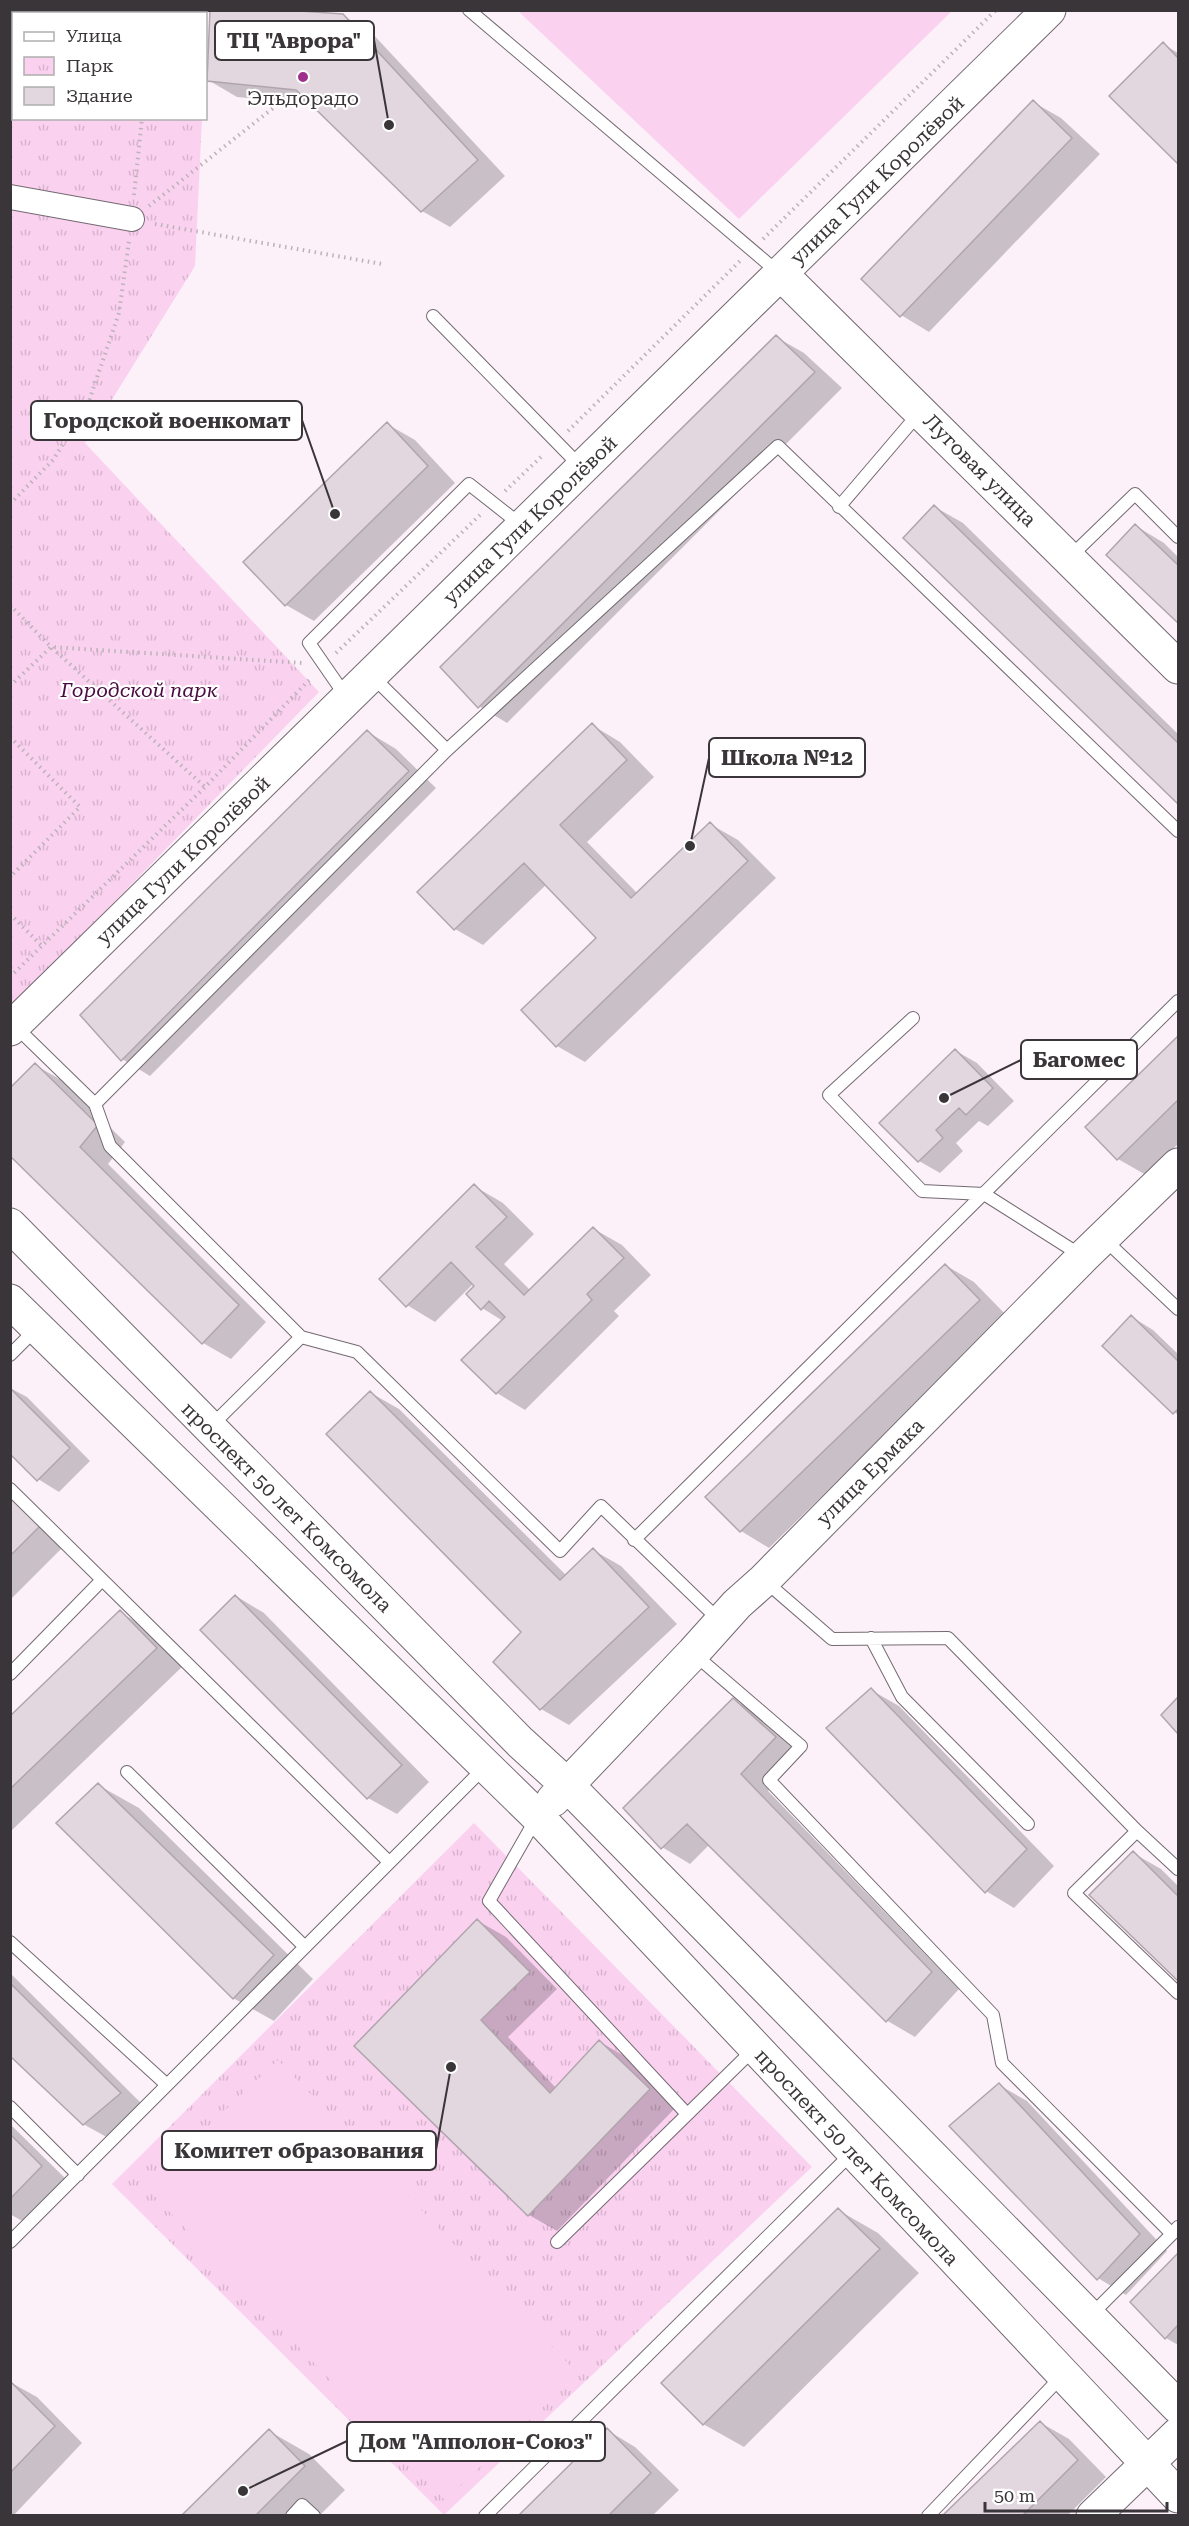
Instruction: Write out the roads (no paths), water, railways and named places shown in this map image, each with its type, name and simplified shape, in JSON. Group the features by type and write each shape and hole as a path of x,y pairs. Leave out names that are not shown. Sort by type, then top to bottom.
{"main road":[{"name":"улица Гули Королёвой","path":"12,1027 1049,10"},
{"name":"Луговая улица","path":"781,274 1179,667"},
{"name":"улица Ермака","path":"567,1785 737,1604 764,1580 1093,1247 1179,1165"},
{"name":"проспект 50 лет Комсомола","path":"10,1225 520,1742 567,1785 1179,2408"},
{"name":"проспект 50 лет Комсомола","path":"10,1301 537,1815 1063,2376 1179,2496"},
{"path":"537,1815 567,1785"},
{"path":"1093,2516 1179,2434"}],"street":[{"path":"10,197 132,219"}],"lane":[{"path":"469,10 781,274"},
{"path":"433,316 582,468"},
{"path":"839,507 921,411"},
{"path":"95,1104 447,750 778,446 1179,831"},
{"path":"347,699 309,643 469,484 523,526"},
{"path":"1069,558 1136,494 1179,537"},
{"path":"371,675 447,750"},
{"path":"634,1540 1179,1001"},
{"path":"913,1018 829,1095 922,1191 984,1194 1093,1247 1179,1309"},
{"path":"12,1027 95,1104 110,1146 301,1337 357,1352 560,1551 601,1506 721,1622"},
{"path":"10,1355 38,1327"},
{"path":"209,1428 301,1337"},
{"path":"10,1490 389,1862"},
{"path":"10,1674 102,1580"},
{"path":"764,1580 832,1639 948,1638 1137,1831 1179,1869"},
{"path":"871,1638 902,1697 1028,1824"},
{"path":"693,1653 801,1746 769,1780 993,2015 1002,2063 1175,2231 1089,2317"},
{"path":"10,2242 488,1765"},
{"path":"127,1772 305,1947"},
{"path":"537,1815 489,1901 687,2114"},
{"path":"1137,1831 1074,1893 1179,1993"},
{"path":"10,1942 167,2085"},
{"path":"557,2242 755,2048"},
{"path":"10,2108 78,2175"},
{"path":"485,2516 853,2152"},
{"path":"928,2516 1063,2376"},
{"path":"292,2516 302,2505 314,2516"}],"place":[{"name":"Эльдорадо","path":"303,77"},
{"name":"ТЦ \"Аврора\"","path":"389,125"},
{"name":"Городской военкомат","path":"335,514"},
{"name":"Школа №12","path":"690,846"},
{"name":"Багомес","path":"944,1098"},
{"name":"Комитет образования","path":"451,2067"},
{"name":"Дом \"Апполон-Союз\"","path":"243,2491"}],"park label":[{"name":"Городской парк","path":"139,690"}]}
